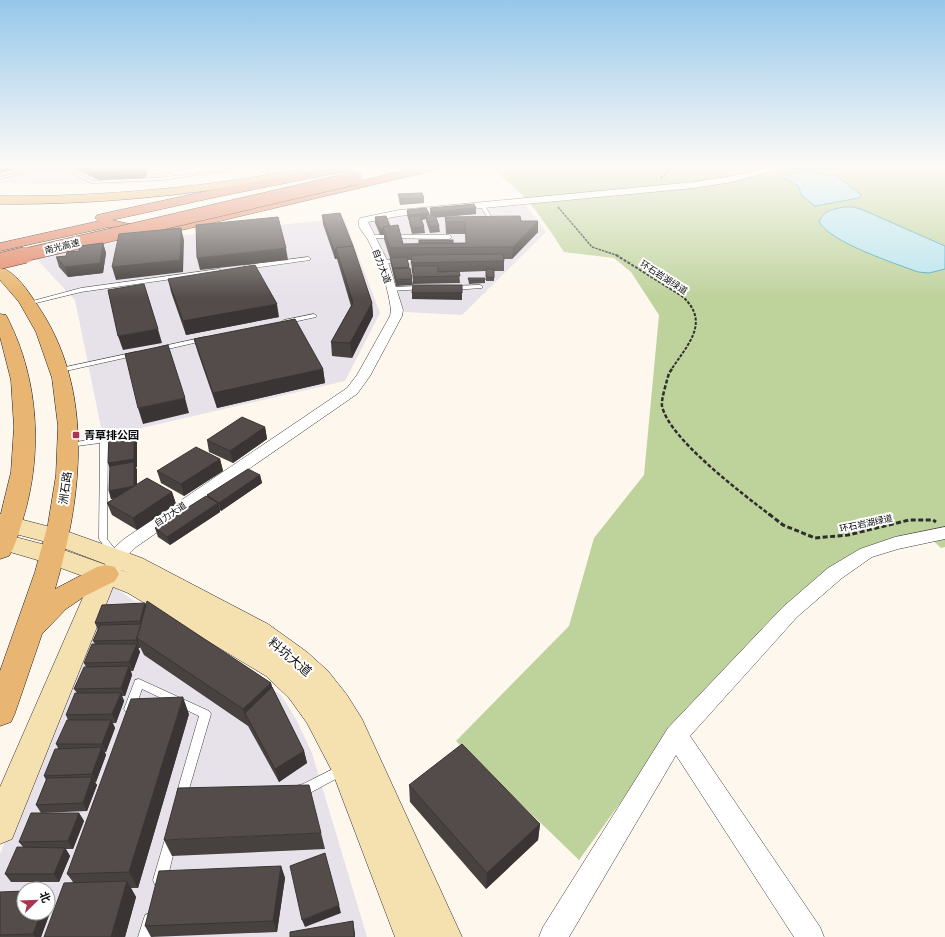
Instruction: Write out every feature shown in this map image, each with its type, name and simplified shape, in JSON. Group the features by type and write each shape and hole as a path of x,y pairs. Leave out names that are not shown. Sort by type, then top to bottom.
{"highway":[{"path":"0,241 29,236 139,211"},
{"name":"南光高速","path":"0,253 185,211"},
{"name":"南光高速","path":"0,261 201,211"},
{"path":"0,247 109,222 147,232 161,231 248,211"}],"main road":[{"name":"洲石路","path":"0,272 17,288 28,303 53,348 61,370 66,391 68,445 68,478 54,546 0,713"},
{"path":"0,319 13,348 17,364 24,414 23,458 19,492 2,536"},
{"path":"27,631 46,610 62,596 112,566"}],"street":[{"name":"自力大道","path":"112,566 121,551 135,539 356,387 396,316 397,306 371,237 362,221 371,217 429,211"},
{"path":"553,937 676,735 790,612 835,573 873,550 941,528"},
{"name":"料坑大道","path":"2,536 54,546 112,566 150,572 279,645 318,680 336,704 358,742 443,937"},
{"path":"0,827 112,566"},
{"name":"料坑大道","path":"112,566 137,586 276,668 300,690 318,714 334,741 346,767 414,937"},
{"path":"676,735 810,937"}],"lane":[{"path":"478,223 490,218 486,211"},
{"path":"371,237 449,236"},
{"path":"238,268 308,259"},
{"path":"381,262 428,262"},
{"path":"28,303 81,290 222,270"},
{"path":"443,288 480,287"},
{"path":"391,289 428,288"},
{"path":"275,324 314,316"},
{"path":"153,351 214,338"},
{"path":"61,370 145,352"},
{"path":"68,445 104,440 103,539 112,566"},
{"path":"126,720 139,683 205,714 179,807"},
{"path":"289,790 304,790 346,767"},
{"path":"183,792 198,791"},
{"path":"157,891 173,830"},
{"path":"145,937 153,906"}],"path":[{"name":"环石岩湖绿道","path":"562,211 592,247 621,257 682,296 691,304 697,317 693,336 669,373 662,406 674,428 701,457 746,498 783,525 814,538 848,535 909,520 933,520 941,528"}],"shaded area":[{"path":"455,211 530,211 546,232 462,315 405,312 368,222 380,218"},
{"path":"344,218 380,313 345,381 103,437 75,300 30,252"},
{"path":"110,585 281,695 296,719 312,753 367,937 0,937 0,854"}],"green space":[{"path":"535,211 831,211 821,217 823,228 839,239 918,272 929,273 945,269 945,547 941,548 924,532 861,549 641,774 579,860 456,741 569,626 594,538 644,475 659,315 631,272 614,258 564,252"},
{"path":"863,211 945,211 945,246"}],"water":[{"path":"831,211 865,211 945,246 945,269 929,273 918,272 864,252 826,230 819,222 826,213"}],"building":[{"path":"407,211 428,211 429,213 409,215"},
{"path":"340,213 353,246 336,248 336,250 334,250 322,215"},
{"path":"426,215 435,215 439,226 430,227"},
{"path":"386,216 390,226 380,229 375,217"},
{"path":"420,216 424,227 412,228 408,217"},
{"path":"520,216 521,221 538,221 513,247 390,248 383,227 398,225 403,244 466,243 465,222 446,222 445,217"},
{"path":"278,217 286,248 197,258 196,225"},
{"path":"181,228 180,260 112,267 119,234"},
{"path":"419,240 453,240 453,243 419,243"},
{"path":"103,243 100,263 65,267 56,257 66,256 67,252 79,251 80,246"},
{"path":"353,246 372,303 350,343 331,342 353,303 336,248"},
{"path":"503,254 504,261 411,263 412,255"},
{"path":"407,257 409,267 393,268 390,258"},
{"path":"255,265 277,304 183,321 168,279"},
{"path":"413,266 438,266 438,272 459,271 460,276 413,277"},
{"path":"410,268 412,279 396,280 393,269"},
{"path":"486,269 494,269 494,278 486,277"},
{"path":"468,278 485,278 485,280 469,280"},
{"path":"144,284 158,329 118,336 108,290"},
{"path":"413,285 462,285 462,293 412,293"},
{"path":"295,319 323,369 213,393 194,339"},
{"path":"168,345 185,398 138,408 125,354"},
{"path":"242,417 265,427 230,451 207,440"},
{"path":"134,429 134,459 108,463 109,434"},
{"path":"196,447 220,459 181,484 157,471"},
{"path":"134,462 134,486 109,491 110,466"},
{"path":"248,469 260,475 219,503 207,495"},
{"path":"147,478 172,492 133,518 107,503"},
{"path":"206,496 218,503 167,537 155,528"},
{"path":"147,601 271,683 243,709 137,638"},
{"path":"145,603 140,621 95,623 102,605"},
{"path":"141,624 136,640 93,641 100,625"},
{"path":"92,644 137,644 129,662 84,663"},
{"path":"129,666 121,688 74,689 84,667"},
{"path":"272,687 304,751 275,769 245,713"},
{"path":"75,693 121,693 112,714 66,715"},
{"path":"183,697 129,872 67,874 131,699"},
{"path":"67,720 111,720 102,744 56,744"},
{"path":"462,744 540,824 487,873 409,785"},
{"path":"102,747 92,774 44,776 55,749"},
{"path":"92,777 83,803 36,805 47,778"},
{"path":"309,785 321,833 164,840 178,788"},
{"path":"31,813 79,813 68,841 19,842"},
{"path":"17,847 65,848 54,874 5,874"},
{"path":"325,853 339,905 302,920 290,866"},
{"path":"281,866 273,921 145,926 159,871"},
{"path":"127,881 111,937 44,937 50,921 56,921 56,905 64,883"},
{"path":"16,891 16,921 38,921 33,934 0,935 0,892"},
{"path":"353,921 354,937 290,937 290,932"}],"place":[{"name":"青草排公园","path":"76,435"}]}
